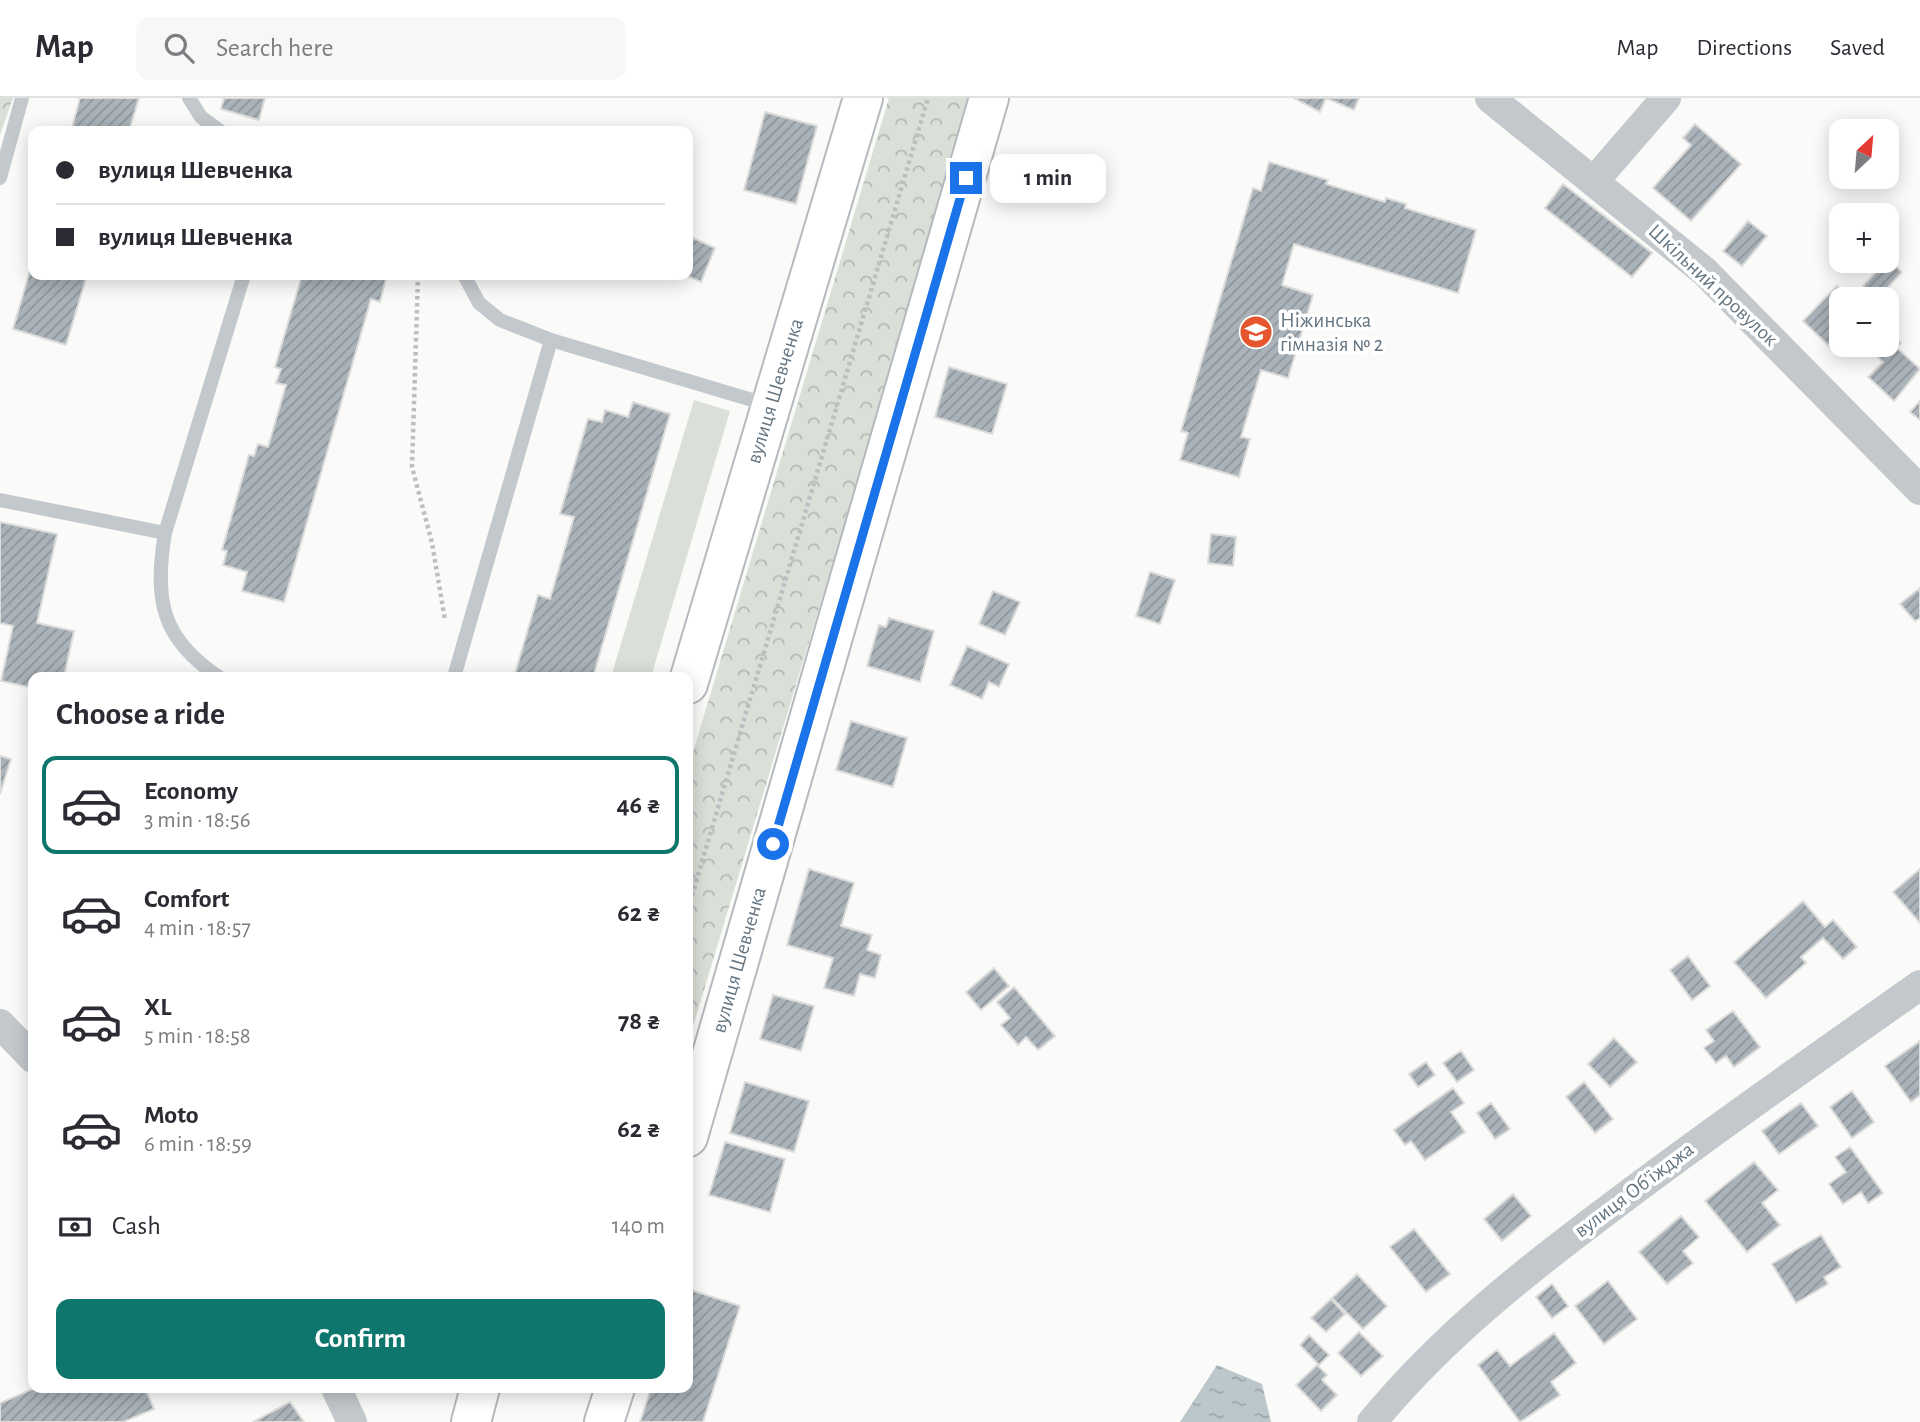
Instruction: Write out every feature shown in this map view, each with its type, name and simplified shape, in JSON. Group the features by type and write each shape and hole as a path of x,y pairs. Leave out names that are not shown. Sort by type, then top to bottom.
{"main road":[{"name":"вулиця Шевченка","path":"692,672 863,98"},
{"name":"вулиця Шевченка","path":"693,1119 989,98"},
{"path":"471,1422 479,1393"},
{"path":"604,1422 613,1393"}],"street":[{"name":"Шкільний провулок","path":"1490,98 1595,180 1704,271 1920,490"},
{"path":"1595,180 1666,98"},
{"name":"вулиця Обʼїжджа","path":"1372,1422 1433,1353 1474,1314 1538,1262 1671,1161 1920,985"},
{"path":"0,1024 28,1053"},
{"path":"338,1393 352,1422"}],"lane":[{"path":"1,173 22,98"},
{"path":"189,98 201,117 213,126"},
{"path":"211,672 194,661 174,634 161,606 159,571 165,534 242,280"},
{"path":"467,280 480,303 499,320 551,340 771,406"},
{"path":"455,672 551,340"},
{"path":"0,500 165,534"}],"path":[{"path":"693,892 928,98"},
{"path":"418,280 412,467 432,542 445,622"}],"green space":[{"path":"0,98 13,98 0,135"},
{"path":"889,98 973,98 693,1026 693,752"},
{"path":"694,400 730,411 652,672 612,672"}],"water":[{"path":"1217,1365 1262,1384 1271,1422 1180,1422"}],"building":[{"path":"80,98 139,98 131,126 72,126"},
{"path":"224,98 265,98 259,120 221,109"},
{"path":"1294,98 1326,98 1320,112"},
{"path":"1326,98 1359,98 1354,110"},
{"path":"765,112 817,126 796,204 744,190"},
{"path":"1695,124 1741,164 1691,221 1653,188 1691,145 1683,138"},
{"name":"Ніжинська гімназія № 2","path":"1269,162 1328,180 1326,184 1385,202 1386,198 1406,204 1405,208 1476,230 1458,293 1294,244 1282,285 1313,295 1288,378 1261,370 1241,437 1250,439 1239,477 1180,460 1188,433 1181,431 1253,188 1261,191"},
{"path":"1563,184 1652,253 1632,277 1545,208"},
{"path":"1748,221 1767,236 1742,266 1723,251"},
{"path":"693,238 715,248 701,282 693,278"},
{"path":"1899,269 1902,272 1888,287 1863,286 1875,273 1899,273"},
{"path":"28,277 28,280 86,280 66,345 13,329"},
{"path":"301,280 386,280 380,302 371,299 284,602 242,591 247,572 223,565 227,551 222,550 249,455 254,456 258,444 268,447 286,385 276,383 281,369 275,367"},
{"path":"1829,294 1829,346 1803,321"},
{"path":"1899,350 1920,369 1894,401 1868,377 1883,362 1878,357 1899,357"},
{"path":"949,367 1007,384 992,434 935,417"},
{"path":"1920,401 1920,420 1910,412"},
{"path":"633,402 670,414 594,672 515,672 538,595 550,599 574,517 560,514 588,419 602,422 605,410 628,417"},
{"path":"0,522 57,534 37,623 74,631 65,672 28,672 28,687 1,681 13,626 0,623"},
{"path":"1211,534 1236,537 1233,566 1208,563"},
{"path":"1150,572 1175,580 1160,624 1136,616"},
{"path":"1920,588 1920,618 1915,621 1900,604"},
{"path":"993,591 1020,602 1005,635 979,624"},
{"path":"889,618 934,631 920,682 867,666 879,625 886,627"},
{"path":"967,646 1009,664 999,687 989,682 982,699 950,685"},
{"path":"851,721 907,738 893,787 836,770"},
{"path":"0,756 11,759 0,794"},
{"path":"809,869 854,883 841,926 872,935 867,950 881,955 875,978 860,974 854,996 824,988 833,958 787,945"},
{"path":"1920,869 1920,923 1893,892"},
{"path":"1803,901 1825,927 1833,920 1857,947 1843,959 1823,938 1801,957 1806,963 1766,998 1734,962"},
{"path":"1688,956 1710,986 1692,1000 1670,970"},
{"path":"994,968 1009,986 981,1010 966,992"},
{"path":"1014,987 1055,1036 1038,1050 1026,1037 1018,1045 1001,1025 1010,1018 997,1002"},
{"path":"773,995 814,1006 801,1051 760,1039"},
{"path":"1733,1011 1760,1047 1734,1067 1726,1056 1716,1063 1704,1048 1714,1041 1706,1030"},
{"path":"1614,1038 1637,1062 1610,1087 1588,1064"},
{"path":"1920,1041 1920,1095 1911,1102 1885,1066"},
{"path":"1461,1051 1474,1070 1457,1082 1443,1063"},
{"path":"1426,1062 1435,1075 1418,1087 1409,1074"},
{"path":"745,1082 809,1101 794,1152 730,1133"},
{"path":"1584,1082 1613,1119 1595,1133 1566,1097"},
{"path":"1453,1088 1464,1103 1451,1112 1465,1132 1425,1160 1411,1141 1405,1145 1394,1130"},
{"path":"1852,1091 1874,1122 1852,1138 1830,1107"},
{"path":"1491,1103 1510,1129 1495,1139 1477,1113"},
{"path":"1801,1103 1818,1126 1779,1154 1762,1131"},
{"path":"725,1142 785,1159 770,1212 709,1195"},
{"path":"1850,1147 1883,1193 1868,1203 1861,1192 1843,1204 1829,1184 1846,1172 1835,1157"},
{"path":"1754,1162 1778,1190 1762,1203 1780,1225 1747,1252 1705,1201"},
{"path":"1513,1194 1531,1216 1502,1241 1484,1219"},
{"path":"1681,1216 1699,1237 1683,1251 1693,1263 1667,1284 1639,1252"},
{"path":"1414,1229 1450,1274 1426,1292 1390,1247"},
{"path":"1821,1235 1841,1267 1824,1277 1828,1284 1796,1303 1772,1264"},
{"path":"1357,1274 1387,1306 1363,1329 1332,1298"},
{"path":"1608,1281 1637,1319 1604,1344 1575,1306"},
{"path":"1552,1284 1568,1306 1552,1318 1536,1297"},
{"path":"693,1291 740,1306 703,1422 640,1422 649,1393 693,1393"},
{"path":"1331,1299 1345,1314 1326,1332 1311,1318"},
{"path":"1359,1332 1383,1356 1361,1376 1338,1353"},
{"path":"1554,1333 1576,1363 1551,1382 1560,1395 1520,1422 1478,1365 1497,1350 1510,1366"},
{"path":"1309,1335 1329,1355 1319,1365 1300,1345"},
{"path":"1317,1365 1327,1375 1322,1380 1337,1395 1321,1411 1296,1385"},
{"path":"28,1391 147,1393 154,1409 123,1422 0,1422 0,1403"},
{"path":"290,1402 304,1422 253,1422"}],"place":[{"name":"Ніжинська гімназія № 2","path":"1256,332"}],"route":[{"path":"773,844 966,178"}]}
